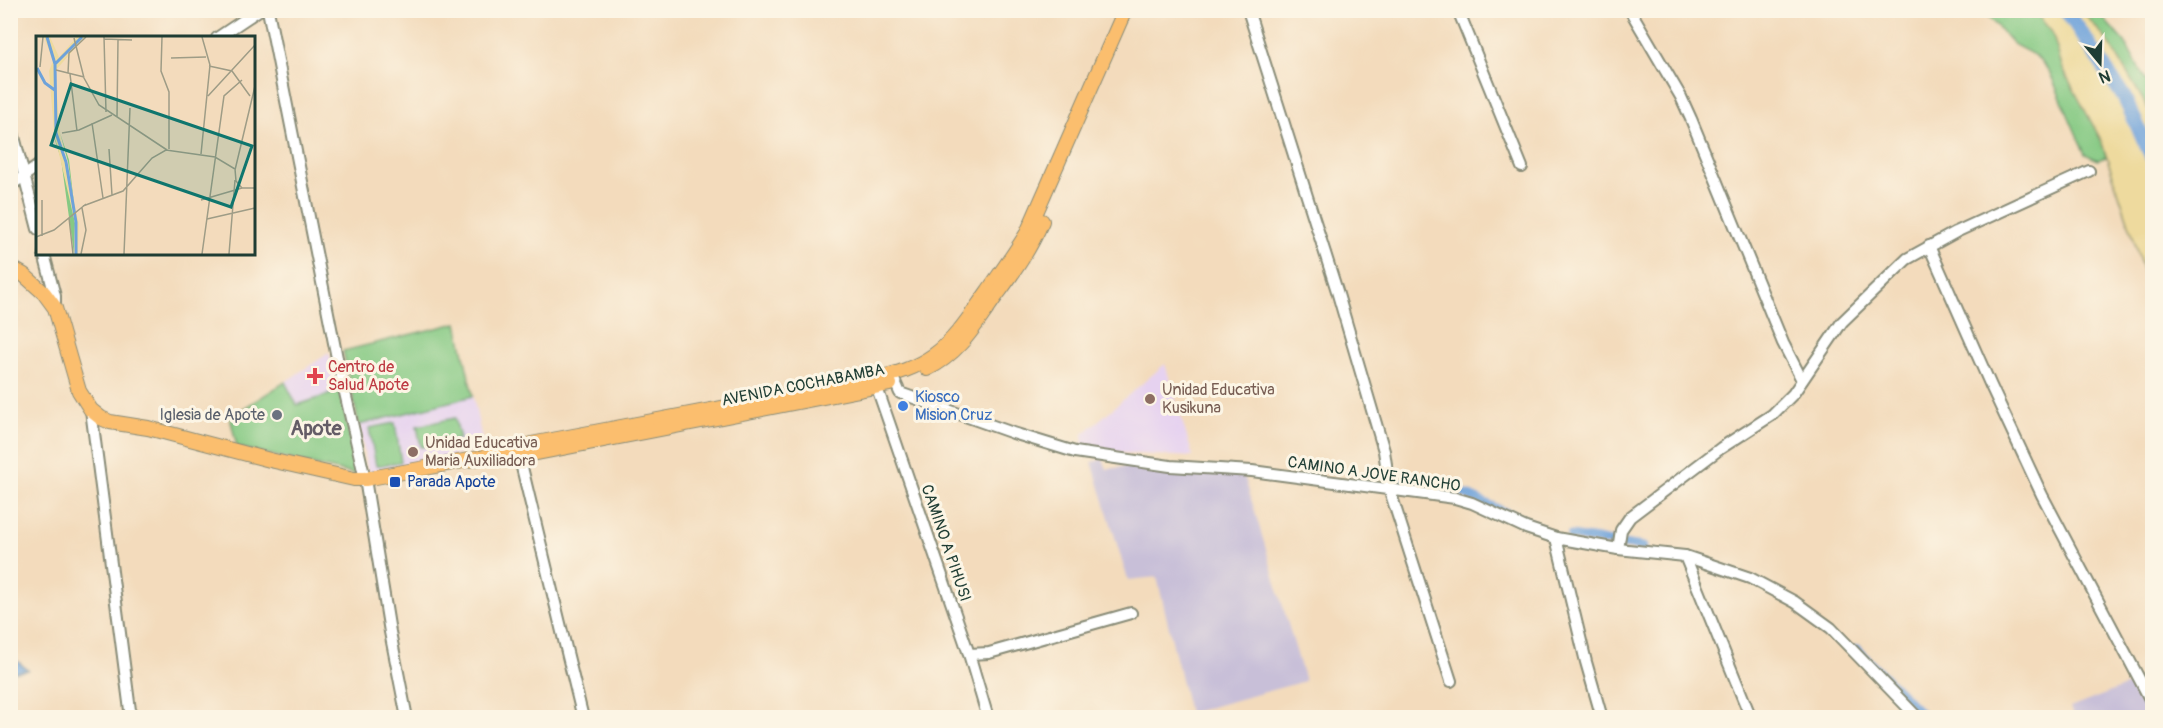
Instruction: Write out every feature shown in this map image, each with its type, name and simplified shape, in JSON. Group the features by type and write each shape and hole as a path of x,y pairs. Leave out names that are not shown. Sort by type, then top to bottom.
{"main road":[{"name":"AVENIDA COCHABAMBA","path":"893,379 934,355 950,341 1019,248 1125,10"},
{"name":"AVENIDA COCHABAMBA","path":"91,410 110,422 148,428 270,460 364,479 518,451 532,454 607,435 875,384 934,365 948,357 959,346 1029,251 1135,10"},
{"path":"10,267 24,275 44,293 55,308 79,391 91,410"}],"street":[{"path":"220,36 259,10"},
{"path":"268,10 337,358 364,479 407,717"},
{"path":"1248,10 1337,291 1384,451 1390,491 1451,681"},
{"path":"1458,10 1522,167"},
{"path":"1630,10 1684,104 1784,343 1802,380"},
{"path":"10,121 36,222"},
{"path":"10,186 36,167"},
{"path":"1618,549 1621,530 1630,517 1721,448 1772,415 1794,394 1842,322 1907,259 1929,246 2089,171"},
{"path":"1929,246 2042,495 2152,703"},
{"path":"44,255 55,296 55,308"},
{"name":"CAMINO A JOVE RANCHO","path":"893,379 900,393 1013,433 1076,452 1170,466 1252,471 1455,498 1556,538 1618,549 1685,556 1750,578 1795,602 1831,628 1918,717"},
{"name":"CAMINO A PIHUSI","path":"875,384 969,654 988,717"},
{"path":"91,410 131,717"},
{"path":"518,451 583,717"},
{"path":"1556,538 1586,662 1602,717"},
{"path":"1685,556 1751,717"},
{"path":"969,654 989,653 1131,613"}],"shaded area":[{"name":"Centro de Salud Apote","path":"329,353 338,392 297,405 285,382"},
{"name":"Unidad Educativa Kusikuna","path":"1165,364 1193,457 1124,453 1082,445 1083,434"},
{"path":"473,396 484,449 368,472 359,425"},
{"path":"1103,459 1107,469 1139,465 1145,470 1244,475 1305,681 1189,713 1157,577 1128,580 1092,462"},
{"path":"2136,682 2152,717 2075,717 2070,708"}],"green space":[{"path":"1983,11 2034,11 2052,32 2063,69 2101,140 2106,157 2098,160 2085,154 2049,71 2036,56 2013,44"},
{"path":"2082,11 2097,11 2125,43 2152,92 2152,115 2109,43"},
{"path":"457,323 473,396 359,425 343,351"},
{"path":"285,382 297,405 340,391 358,475 237,447 230,417"},
{"path":"455,418 460,439 421,447 417,426"},
{"path":"395,423 401,462 376,466 369,428"}],"sand":[{"path":"2034,11 2082,11 2109,43 2152,115 2152,303 2132,233 2101,140 2063,69 2052,32"}],"water":[{"path":"11,656 28,670 11,673"}],"waterway":[{"path":"2066,10 2124,97 2152,157"},
{"path":"1399,482 1459,491 1540,528"},
{"path":"1571,536 1643,547"},
{"path":"1857,649 1925,718"}],"place":[{"name":"Centro de Salud Apote","path":"315,376"},
{"name":"Unidad Educativa Kusikuna","path":"1150,399"},
{"name":"Kiosco Mision Cruz","path":"903,406"},
{"name":"Iglesia de Apote","path":"277,415"},
{"name":"Unidad Educativa Maria Auxiliadora","path":"413,452"},
{"name":"Parada Apote","path":"395,482"}],"district":[{"name":"Apote","path":"316,428"}]}
